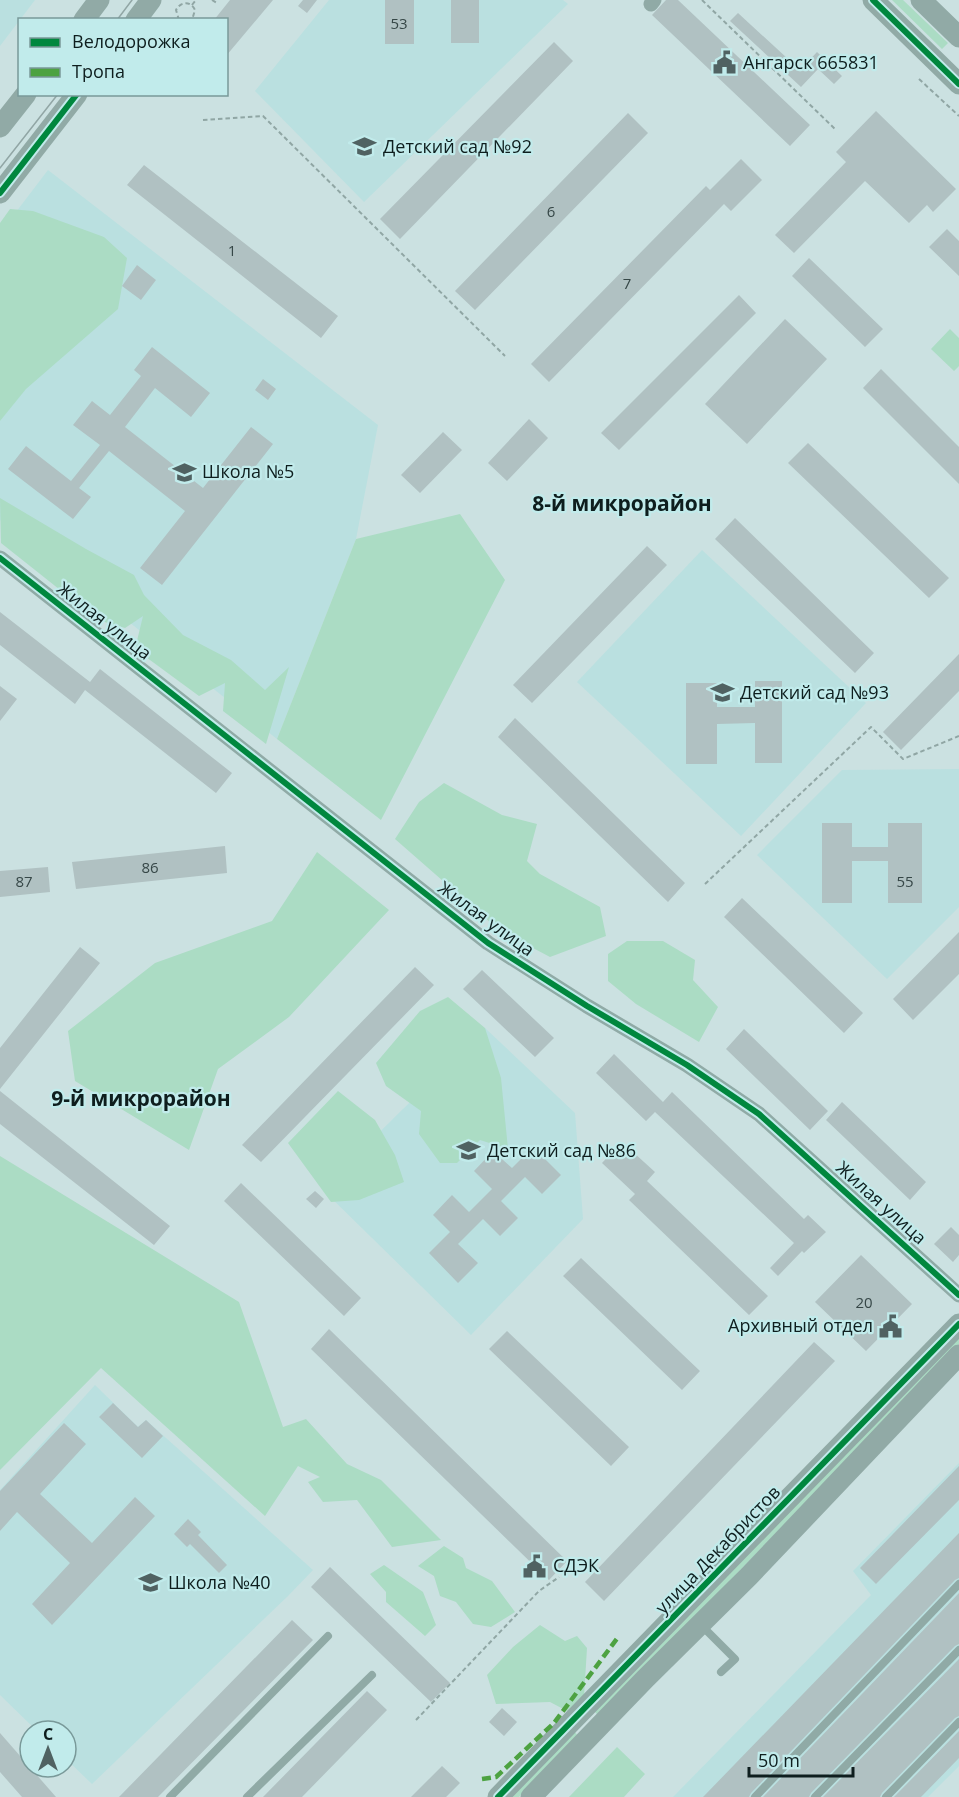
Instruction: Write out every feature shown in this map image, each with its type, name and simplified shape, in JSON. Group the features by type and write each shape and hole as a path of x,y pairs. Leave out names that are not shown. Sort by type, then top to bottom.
{"street":[{"path":"86,18 99,0"},
{"path":"138,18 151,0"},
{"path":"873,0 956,76"},
{"path":"921,0 959,37"},
{"path":"0,127 24,96"},
{"path":"0,193 75,96"},
{"name":"Жилая улица","path":"0,558 488,943 587,1006 687,1065 759,1114 959,1295"},
{"name":"улица Декабристов","path":"498,1797 959,1324"},
{"path":"531,1797 769,1556 959,1355"},
{"path":"578,1715 594,1731"}],"lane":[{"path":"755,1797 959,1584"},
{"path":"700,1624 735,1659 721,1672"},
{"path":"170,1797 328,1636"},
{"path":"815,1797 959,1650"},
{"path":"247,1797 372,1675"},
{"path":"886,1797 959,1722"}],"path":[{"path":"192,5 196,0"},
{"path":"212,0 217,3"},
{"path":"702,0 836,130"},
{"path":"178,18 176,13 178,7 183,3 192,5"},
{"path":"192,5 195,14 193,18"},
{"path":"919,79 959,116"},
{"path":"203,120 262,116 505,356"},
{"path":"705,884 871,727 903,759 959,736"},
{"path":"416,1720 539,1591 559,1576"}],"shaded area":[{"path":"0,0 35,0 21,18 18,18 18,22 0,46"},
{"name":"Детский сад №92","path":"329,0 563,0 568,4 364,202 255,91"},
{"name":"Школа №5","path":"48,170 378,425 356,539 277,739 0,520 0,233"},
{"name":"Детский сад №93","path":"702,550 866,703 741,836 577,682"},
{"path":"959,769 959,907 887,979 757,855 842,770"},
{"name":"Детский сад №86","path":"485,1028 575,1113 583,1219 471,1335 322,1189"},
{"name":"Школа №40","path":"95,1385 138,1427 146,1420 313,1570 92,1784 78,1771 78,1719 25,1719 0,1695 0,1490"},
{"path":"959,1463 959,1766 928,1797 673,1797 871,1595 853,1571"}],"green space":[{"path":"892,0 903,0 948,43 942,49"},
{"path":"10,209 33,211 104,237 127,258 118,309 26,389 0,421 0,223"},
{"path":"950,329 959,338 959,366 954,371 931,349"},
{"path":"0,498 134,575 144,595 183,635 231,660 265,690 289,667 266,744 223,711 225,683 199,696 135,649 143,616 125,628 98,620 1,543"},
{"path":"460,514 505,580 381,820 277,739 356,539"},
{"path":"444,783 502,815 537,824 527,861 540,874 600,907 606,936 550,957 499,930 395,839 419,802"},
{"path":"317,852 389,910 289,1017 218,1069 189,1150 75,1081 68,1031 155,963 272,921"},
{"path":"627,941 663,941 695,960 693,980 718,1007 699,1042 636,1004 608,981 608,954"},
{"path":"448,997 485,1028 501,1078 508,1149 480,1140 457,1163 440,1163 419,1134 421,1111 386,1086 376,1063 420,1011"},
{"path":"338,1091 375,1120 395,1155 404,1182 359,1200 331,1202 288,1143"},
{"path":"0,1156 239,1302 283,1427 306,1419 347,1464 381,1480 441,1540 392,1547 357,1500 323,1502 308,1482 320,1477 298,1466 265,1516 101,1368 0,1470"},
{"path":"959,1335 959,1344 599,1716 594,1711"},
{"path":"444,1546 463,1558 466,1568 492,1581 515,1612 491,1627 473,1624 456,1602 440,1596 434,1576 418,1566"},
{"path":"384,1565 423,1592 436,1625 425,1636 386,1602 386,1592 370,1574"},
{"path":"540,1625 565,1641 577,1636 587,1648 584,1697 571,1713 550,1702 496,1704 487,1675 513,1647"},
{"path":"574,1731 578,1736 519,1797 510,1797"},
{"path":"617,1747 645,1774 624,1797 569,1797"}],"building":[{"path":"230,0 273,0 228,54 228,18 216,18"},
{"path":"303,0 317,0 307,13 298,6"},
{"path":"385,0 414,0 414,44 385,44"},
{"path":"451,0 479,0 479,43 451,43"},
{"path":"666,0 678,0 810,125 790,146 652,15"},
{"path":"738,13 800,70 817,52 842,76 834,84 818,69 801,87 730,21"},
{"path":"554,42 573,61 400,239 380,219"},
{"path":"876,111 956,189 933,212 927,205 909,223 865,181 794,253 775,235 846,162 836,152"},
{"path":"628,113 648,133 475,310 455,291"},
{"path":"741,159 762,180 731,211 724,204 549,382 531,364 706,186 710,190"},
{"path":"144,165 338,316 321,338 127,185"},
{"path":"947,229 959,241 959,276 929,247"},
{"path":"809,258 883,329 865,347 792,276"},
{"path":"137,265 156,280 141,300 122,286"},
{"path":"739,295 756,313 619,450 601,433"},
{"path":"785,319 827,359 747,444 705,404"},
{"path":"152,347 210,393 191,417 155,388 125,427 203,488 251,427 273,444 162,585 140,568 185,511 109,451 79,488 91,497 73,519 8,469 26,446 71,481 100,445 73,425 92,401 110,415 141,376 134,370"},
{"path":"881,369 959,447 959,484 863,388"},
{"path":"263,379 276,389 268,400 255,390"},
{"path":"529,419 548,438 507,481 488,463"},
{"path":"443,432 462,450 420,493 401,475"},
{"path":"808,443 949,578 929,598 788,463"},
{"path":"735,518 874,653 855,673 715,539"},
{"path":"647,546 667,565 532,703 513,685"},
{"path":"0,612 90,682 100,669 232,773 216,793 85,690 75,704 0,645"},
{"path":"959,654 959,691 901,750 883,732"},
{"path":"755,681 782,681 782,763 755,763 755,723 717,724 717,764 686,764 686,683 717,683 717,707 755,707"},
{"path":"0,686 17,699 0,721"},
{"path":"515,718 685,883 668,902 498,737"},
{"path":"822,823 852,823 852,847 888,847 888,823 922,823 922,903 888,903 888,861 852,861 852,903 822,903"},
{"path":"225,846 227,873 76,889 72,862"},
{"path":"48,867 50,892 0,897 0,871"},
{"path":"742,898 863,1013 844,1033 724,917"},
{"path":"959,932 959,974 913,1020 893,999"},
{"path":"80,947 100,963 0,1089 0,1048"},
{"path":"415,967 434,985 261,1162 242,1145"},
{"path":"482,970 554,1038 535,1057 463,989"},
{"path":"744,1029 828,1111 810,1130 726,1049"},
{"path":"614,1054 663,1102 672,1092 804,1219 808,1215 826,1232 804,1253 802,1251 778,1276 770,1268 794,1243 655,1112 646,1121 596,1073"},
{"path":"0,1091 170,1226 154,1245 0,1124"},
{"path":"842,1102 926,1182 910,1200 826,1120"},
{"path":"622,1142 655,1172 647,1181 768,1296 749,1315 629,1200 635,1194 602,1163"},
{"path":"533,1147 561,1175 542,1194 525,1177 501,1201 518,1218 500,1236 483,1219 458,1244 478,1263 458,1283 429,1253 450,1232 433,1215 452,1195 469,1212 492,1189 474,1171 493,1151 512,1168"},
{"path":"241,1183 361,1298 344,1316 224,1201"},
{"path":"315,1191 324,1199 316,1208 306,1199"},
{"path":"951,1227 959,1235 959,1255 953,1262 934,1244"},
{"path":"861,1255 912,1304 866,1351 815,1302"},
{"path":"581,1258 700,1371 682,1390 563,1276"},
{"path":"329,1329 567,1561 549,1580 311,1349"},
{"path":"507,1331 629,1447 611,1466 489,1349"},
{"path":"814,1342 835,1361 604,1601 585,1582"},
{"path":"113,1403 138,1427 146,1420 163,1436 142,1458 99,1417"},
{"path":"64,1423 86,1444 40,1494 92,1543 135,1497 155,1516 52,1625 32,1604 70,1563 17,1512 0,1531 0,1491"},
{"path":"959,1466 959,1500 876,1584 860,1568"},
{"path":"188,1519 201,1532 198,1535 227,1565 219,1573 190,1544 187,1547 174,1534"},
{"path":"959,1533 959,1578 749,1797 703,1797"},
{"path":"330,1567 450,1683 431,1702 311,1587"},
{"path":"959,1593 959,1644 809,1797 763,1797"},
{"path":"292,1620 313,1640 158,1797 119,1797"},
{"path":"959,1659 959,1716 880,1797 823,1797"},
{"path":"367,1691 387,1710 302,1797 263,1797"},
{"path":"502,1708 517,1722 504,1736 489,1722"},
{"path":"959,1731 959,1758 921,1797 894,1797"},
{"path":"0,1733 18,1754 18,1779 40,1779 56,1797 22,1797 0,1772"},
{"path":"442,1766 460,1783 446,1797 411,1797"}],"tram line":[{"path":"118,18 132,0"},
{"path":"0,168 56,96"}],"marked path":[{"path":"482,1779 496,1777 554,1723 619,1636"}],"cycle path":[{"path":"873,0 959,84"},
{"path":"0,193 75,96"},
{"path":"0,558 488,943 587,1006 687,1065 759,1114 959,1295"},
{"path":"498,1797 959,1324"}],"place":[{"name":"Ангарск 665831","path":"725,63"},
{"name":"Детский сад №92","path":"365,147"},
{"name":"Школа №5","path":"184,472"},
{"name":"Детский сад №93","path":"722,693"},
{"name":"Детский сад №86","path":"469,1151"},
{"name":"Архивный отдел","path":"891,1326"},
{"name":"СДЭК","path":"535,1566"},
{"name":"Школа №40","path":"150,1583"}],"district":[{"name":"8-й микрорайон","path":"622,504"},
{"name":"9-й микрорайон","path":"141,1099"}]}
